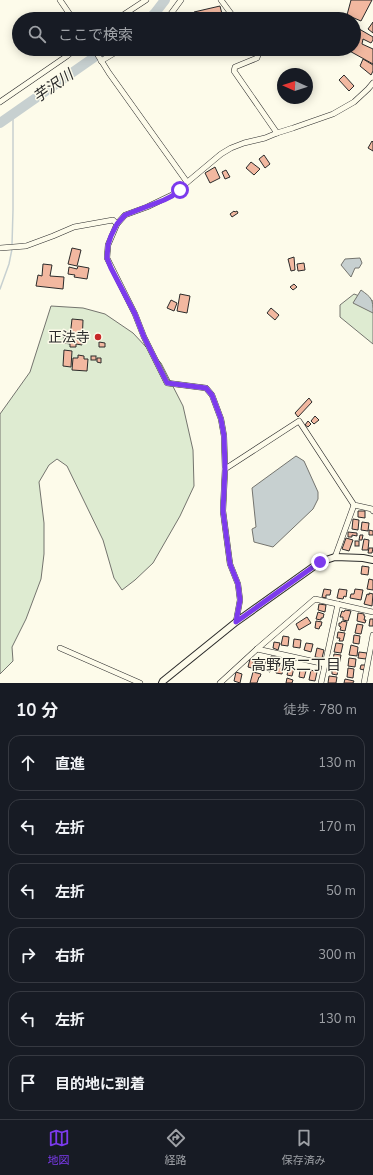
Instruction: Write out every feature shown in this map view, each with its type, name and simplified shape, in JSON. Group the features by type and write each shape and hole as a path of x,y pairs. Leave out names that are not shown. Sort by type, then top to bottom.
{"street":[{"path":"60,0 68,12"},
{"path":"128,12 146,0"},
{"path":"172,12 180,0"},
{"path":"221,0 230,12"},
{"path":"0,102 67,56"},
{"path":"98,56 187,182"},
{"path":"100,59 106,56"},
{"path":"258,56 257,58 235,67 234,71 277,133"},
{"path":"236,622 240,600 238,584 230,564 223,511 225,469 224,436 221,419 212,395 206,388 167,383 144,337 124,291 111,268 107,258 108,245 117,224 125,215 172,196 221,154 244,143 265,138 333,114 354,102 373,83"},
{"path":"0,248 26,246 84,224 112,220 117,224"},
{"path":"225,469 299,421 354,505 372,509 373,511"},
{"path":"335,557 354,505"},
{"path":"162,683 236,622 320,562 335,557 363,558 373,560"},
{"path":"220,683 315,599 373,612"},
{"path":"321,683 338,604"},
{"path":"364,683 373,635"},
{"path":"60,648 140,683"},
{"path":"257,649 325,664"}],"green space":[{"path":"354,294 373,301 373,344 340,317 340,305"},
{"path":"51,306 83,308 105,314 133,333 161,363 183,406 193,450 194,486 180,516 153,563 122,590 114,578 103,540 67,466 57,459 49,465 39,482 44,523 44,554 41,579 26,619 12,647 13,661 0,674 0,414 30,372"}],"shaded area":[{"path":"360,258 362,263 359,268 355,268 351,277 341,265 345,259"},
{"path":"361,290 371,299 373,313 353,303"},
{"path":"296,456 304,461 318,492 318,499 313,509 273,547 254,542 252,529 256,527 252,488"}],"building":[{"path":"351,0 372,0 361,21 361,12 348,12"},
{"path":"220,6 222,12 194,12"},
{"path":"373,22 373,33 368,29"},
{"path":"361,30 373,37 371,43 363,39 362,44 373,49 373,64 359,56 361,56"},
{"path":"363,59 373,65 371,75 360,66"},
{"path":"344,75 354,86 349,91 339,80"},
{"path":"372,141 373,142 373,151 368,148"},
{"path":"264,155 270,164 265,168 259,159"},
{"path":"251,162 260,169 254,175 246,168"},
{"path":"215,167 220,178 210,183 205,173"},
{"path":"226,170 230,177 225,179 222,172"},
{"path":"237,211 238,213 232,217 230,214"},
{"path":"72,248 81,250 77,266 68,264"},
{"path":"294,257 295,270 291,271 288,259"},
{"path":"304,263 305,270 298,271 297,264"},
{"path":"43,264 52,265 50,276 64,277 63,289 36,286 38,275 42,276"},
{"path":"78,266 89,268 87,279 74,277 75,275 68,274 69,267 77,269"},
{"path":"294,284 297,287 293,290 290,287"},
{"path":"180,294 190,296 187,313 177,311"},
{"path":"171,300 177,303 174,311 167,308"},
{"path":"271,308 279,315 275,320 267,313"},
{"path":"72,319 83,320 82,345 76,344 76,347 70,347 70,344 64,343 64,337 70,337"},
{"path":"99,342 105,343 105,347 99,347"},
{"path":"64,350 72,351 71,367 63,366"},
{"path":"78,355 84,356 84,359 88,359 87,371 72,370 73,358 78,358"},
{"path":"91,356 96,356 96,360 91,360"},
{"path":"97,358 101,358 101,363 97,362"},
{"path":"309,398 312,402 298,417 295,413"},
{"path":"315,416 319,420 314,424 311,421"},
{"path":"308,421 311,424 308,427 305,425"},
{"path":"358,511 365,511 365,518 358,517"},
{"path":"353,519 359,520 358,530 352,529"},
{"path":"362,522 369,523 368,531 361,530"},
{"path":"369,530 373,531 373,535 369,535"},
{"path":"348,532 357,533 357,536 352,535 352,537 348,537"},
{"path":"360,535 363,535 362,540 359,540"},
{"path":"346,538 353,540 349,551 342,549"},
{"path":"364,539 369,540 368,550 362,550"},
{"path":"355,541 359,541 359,546 355,546"},
{"path":"369,548 373,548 372,553 368,553"},
{"path":"362,566 369,567 368,575 361,574"},
{"path":"369,579 373,580 373,590 367,589"},
{"path":"324,589 331,590 330,595 326,595 326,598 322,597"},
{"path":"339,589 347,590 346,597 344,596 343,599 337,598"},
{"path":"355,589 363,590 361,600 350,598 351,594 354,594"},
{"path":"369,593 373,594 372,606 364,604 367,594 369,595"},
{"path":"319,604 326,605 325,612 318,610"},
{"path":"345,610 351,611 348,621 343,620 343,617 340,617 342,611 344,612"},
{"path":"318,612 324,614 321,620 316,619"},
{"path":"358,613 364,614 364,620 366,620 365,623 357,621"},
{"path":"307,617 311,623 299,630 296,624"},
{"path":"370,619 373,619 373,626 369,626"},
{"path":"316,621 322,622 319,629 315,628"},
{"path":"342,621 347,622 345,631 340,630 341,627 339,626 339,623"},
{"path":"357,624 363,625 361,634 355,633"},
{"path":"338,632 345,633 343,641 339,641 340,638 337,638"},
{"path":"354,635 360,636 359,644 353,643"},
{"path":"283,636 289,637 288,646 281,645"},
{"path":"294,639 301,640 300,648 293,647"},
{"path":"274,642 280,643 278,650 273,648"},
{"path":"306,643 313,644 311,652 304,650"},
{"path":"336,643 343,644 341,653 334,652"},
{"path":"351,645 358,647 357,656 349,655"},
{"path":"317,648 324,650 322,658 315,657"},
{"path":"359,652 367,653 366,659 358,658"},
{"path":"334,654 341,655 339,665 334,664"},
{"path":"271,656 277,657 277,661 271,660"},
{"path":"349,658 356,659 355,667 348,666"},
{"path":"250,659 254,660 253,663 260,663 259,670 248,667"},
{"path":"289,659 295,660 294,664 289,663"},
{"path":"266,660 275,662 274,666 271,666 270,672 264,670"},
{"path":"277,665 284,666 282,674 276,673"},
{"path":"331,665 339,666 337,675 332,674 332,671 330,671"},
{"path":"361,665 365,665 364,670 360,669"},
{"path":"289,667 294,668 292,676 287,675"},
{"path":"348,668 354,669 353,678 347,677"},
{"path":"300,670 306,671 304,678 299,677"},
{"path":"311,670 317,672 315,681 309,680"},
{"path":"236,672 242,674 240,683 234,681"},
{"path":"253,672 261,674 257,683 250,683"},
{"path":"329,676 337,677 336,683 328,683"},
{"path":"287,678 293,680 292,683 286,683"},
{"path":"345,679 354,681 353,683 344,683"}],"waterway":[{"name":"芋沢川","path":"156,12 165,0"},
{"name":"芋沢川","path":"0,123 96,56"},
{"path":"12,245 13,114"},
{"path":"0,289 9,264 12,249"}],"place":[{"name":"正法寺","path":"98,337"}],"district":[{"name":"高野原二丁目","path":"296,665"}],"route":[{"path":"180,190 164,200 125,215 117,224 111,236 108,245 107,258 167,383 206,388 212,395 221,419 224,436 225,469 223,511 230,564 238,584 240,600 236,622 320,562"}]}
